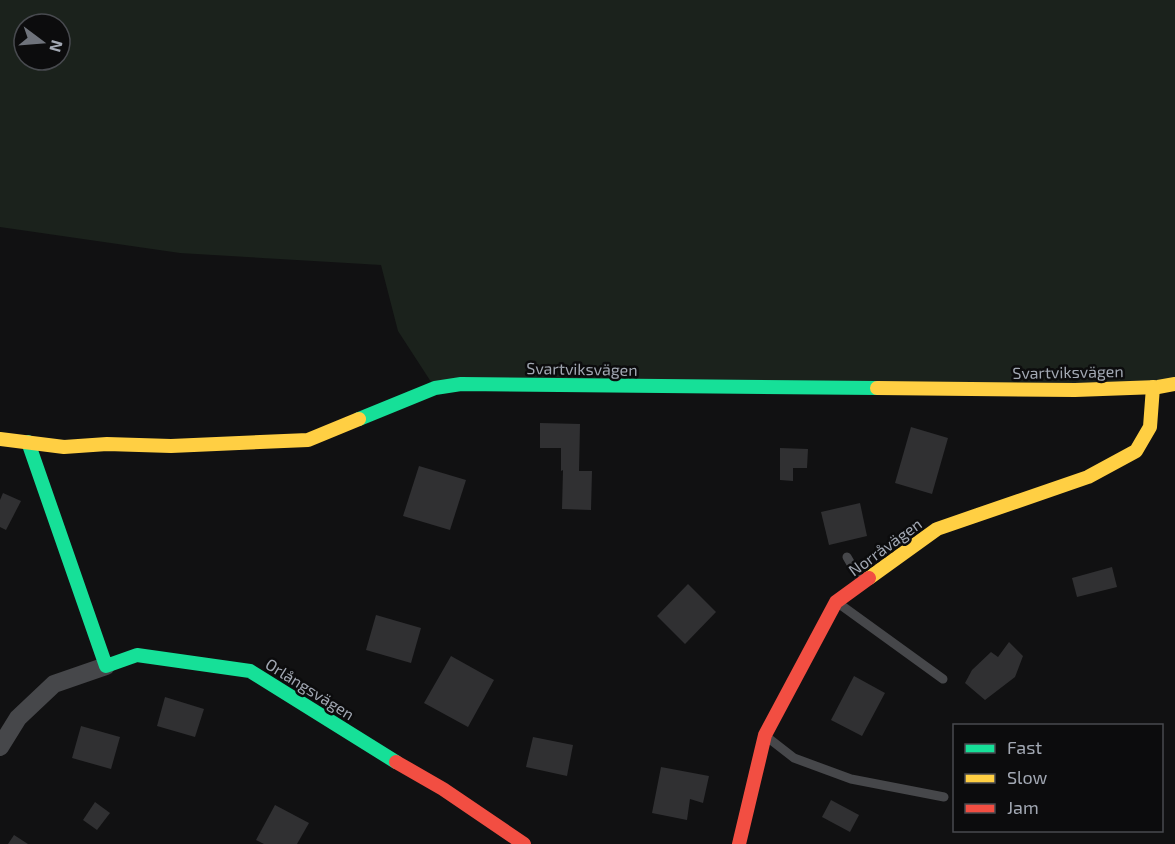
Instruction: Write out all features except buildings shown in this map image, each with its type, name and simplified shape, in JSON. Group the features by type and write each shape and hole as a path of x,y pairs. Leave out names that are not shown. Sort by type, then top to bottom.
{"street":[{"name":"Svartviksvägen","path":"0,439 64,447 107,444 171,446 308,440 435,388 461,384 1075,390 1175,384"},
{"name":"Norråvägen","path":"739,844 765,735 836,602 937,529 1088,477 1136,451 1150,427 1153,387"},
{"path":"0,747 18,718 54,684 106,666 28,442"},
{"name":"Orlångsvägen","path":"106,666 137,655 250,671 349,734 443,789 524,844"}],"lane":[{"path":"847,557 862,583"},
{"path":"836,602 943,679"},
{"path":"765,735 794,758 851,779 944,797"}],"shaded area":[{"path":"0,0 1175,0 1175,384 435,388 398,331 381,265 180,253 0,227"}],"traffic: fast":[{"path":"359,419 435,388 461,384 877,388"},
{"path":"28,442 106,666 137,655 250,671 396,762"}],"traffic: slow":[{"path":"877,388 1075,390 1158,387 1175,384"},
{"path":"869,578 937,529 1088,477 1136,451 1150,427 1153,387"},
{"path":"0,439 64,447 107,444 171,446 308,440 359,419"}],"traffic: jam":[{"path":"739,844 765,735 836,602 869,578"},
{"path":"396,762 443,789 524,844"}]}
